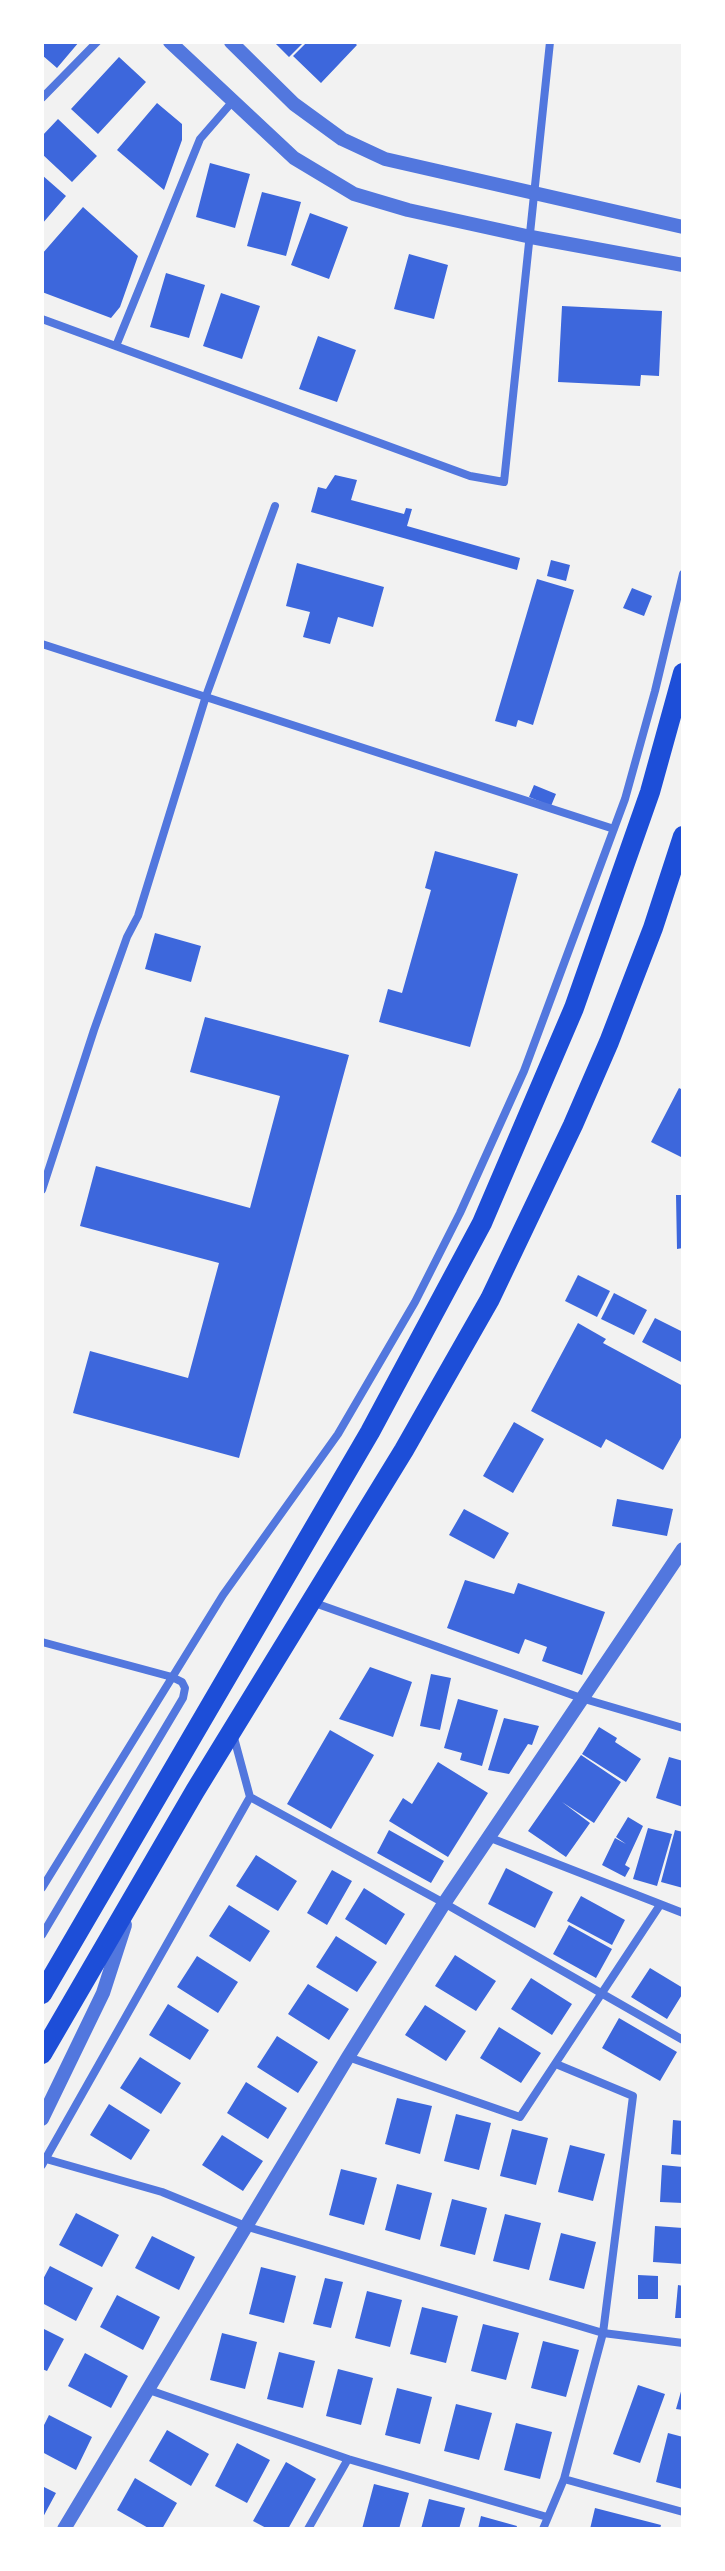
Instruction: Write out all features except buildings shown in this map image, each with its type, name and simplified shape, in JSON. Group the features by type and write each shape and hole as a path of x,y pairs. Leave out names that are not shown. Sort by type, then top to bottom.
{"highway":[{"path":"42,1994 370,1432 482,1223 574,1008 650,792 683,673"},
{"path":"42,2054 134,1894 404,1450 490,1299 609,1042 653,928 683,836"}],"street":[{"path":"42,98 97,42"},
{"path":"170,42 294,158 354,194 408,210 531,237 683,265"},
{"path":"231,42 294,104 342,139 365,151 416,168 683,227"},
{"path":"42,319 470,476 504,482 550,42"},
{"path":"116,346 200,139 233,101"},
{"path":"42,1190 94,1030 127,937 138,916 206,696 275,506"},
{"path":"42,1888 223,1595 338,1434 415,1302 460,1213 524,1071 614,829 638,756 683,574"},
{"path":"42,644 614,829"},
{"path":"64,2529 444,1903 683,1549"},
{"path":"311,1602 581,1698 683,1728"},
{"path":"42,1642 172,1677 182,1682 185,1688 183,1698 42,1935"},
{"path":"232,1733 250,1797 44,2162 162,2192 248,2227 603,2333 683,2343"},
{"path":"250,1797 444,1903 683,2040"},
{"path":"488,1837 683,1913"},
{"path":"42,2119 103,1993 134,1894"},
{"path":"348,2057 520,2117 660,1905"},
{"path":"543,2529 564,2479 603,2333 633,2096 556,2064"},
{"path":"149,2390 348,2459 547,2517"},
{"path":"308,2529 348,2459"},
{"path":"564,2479 683,2512"}]}
